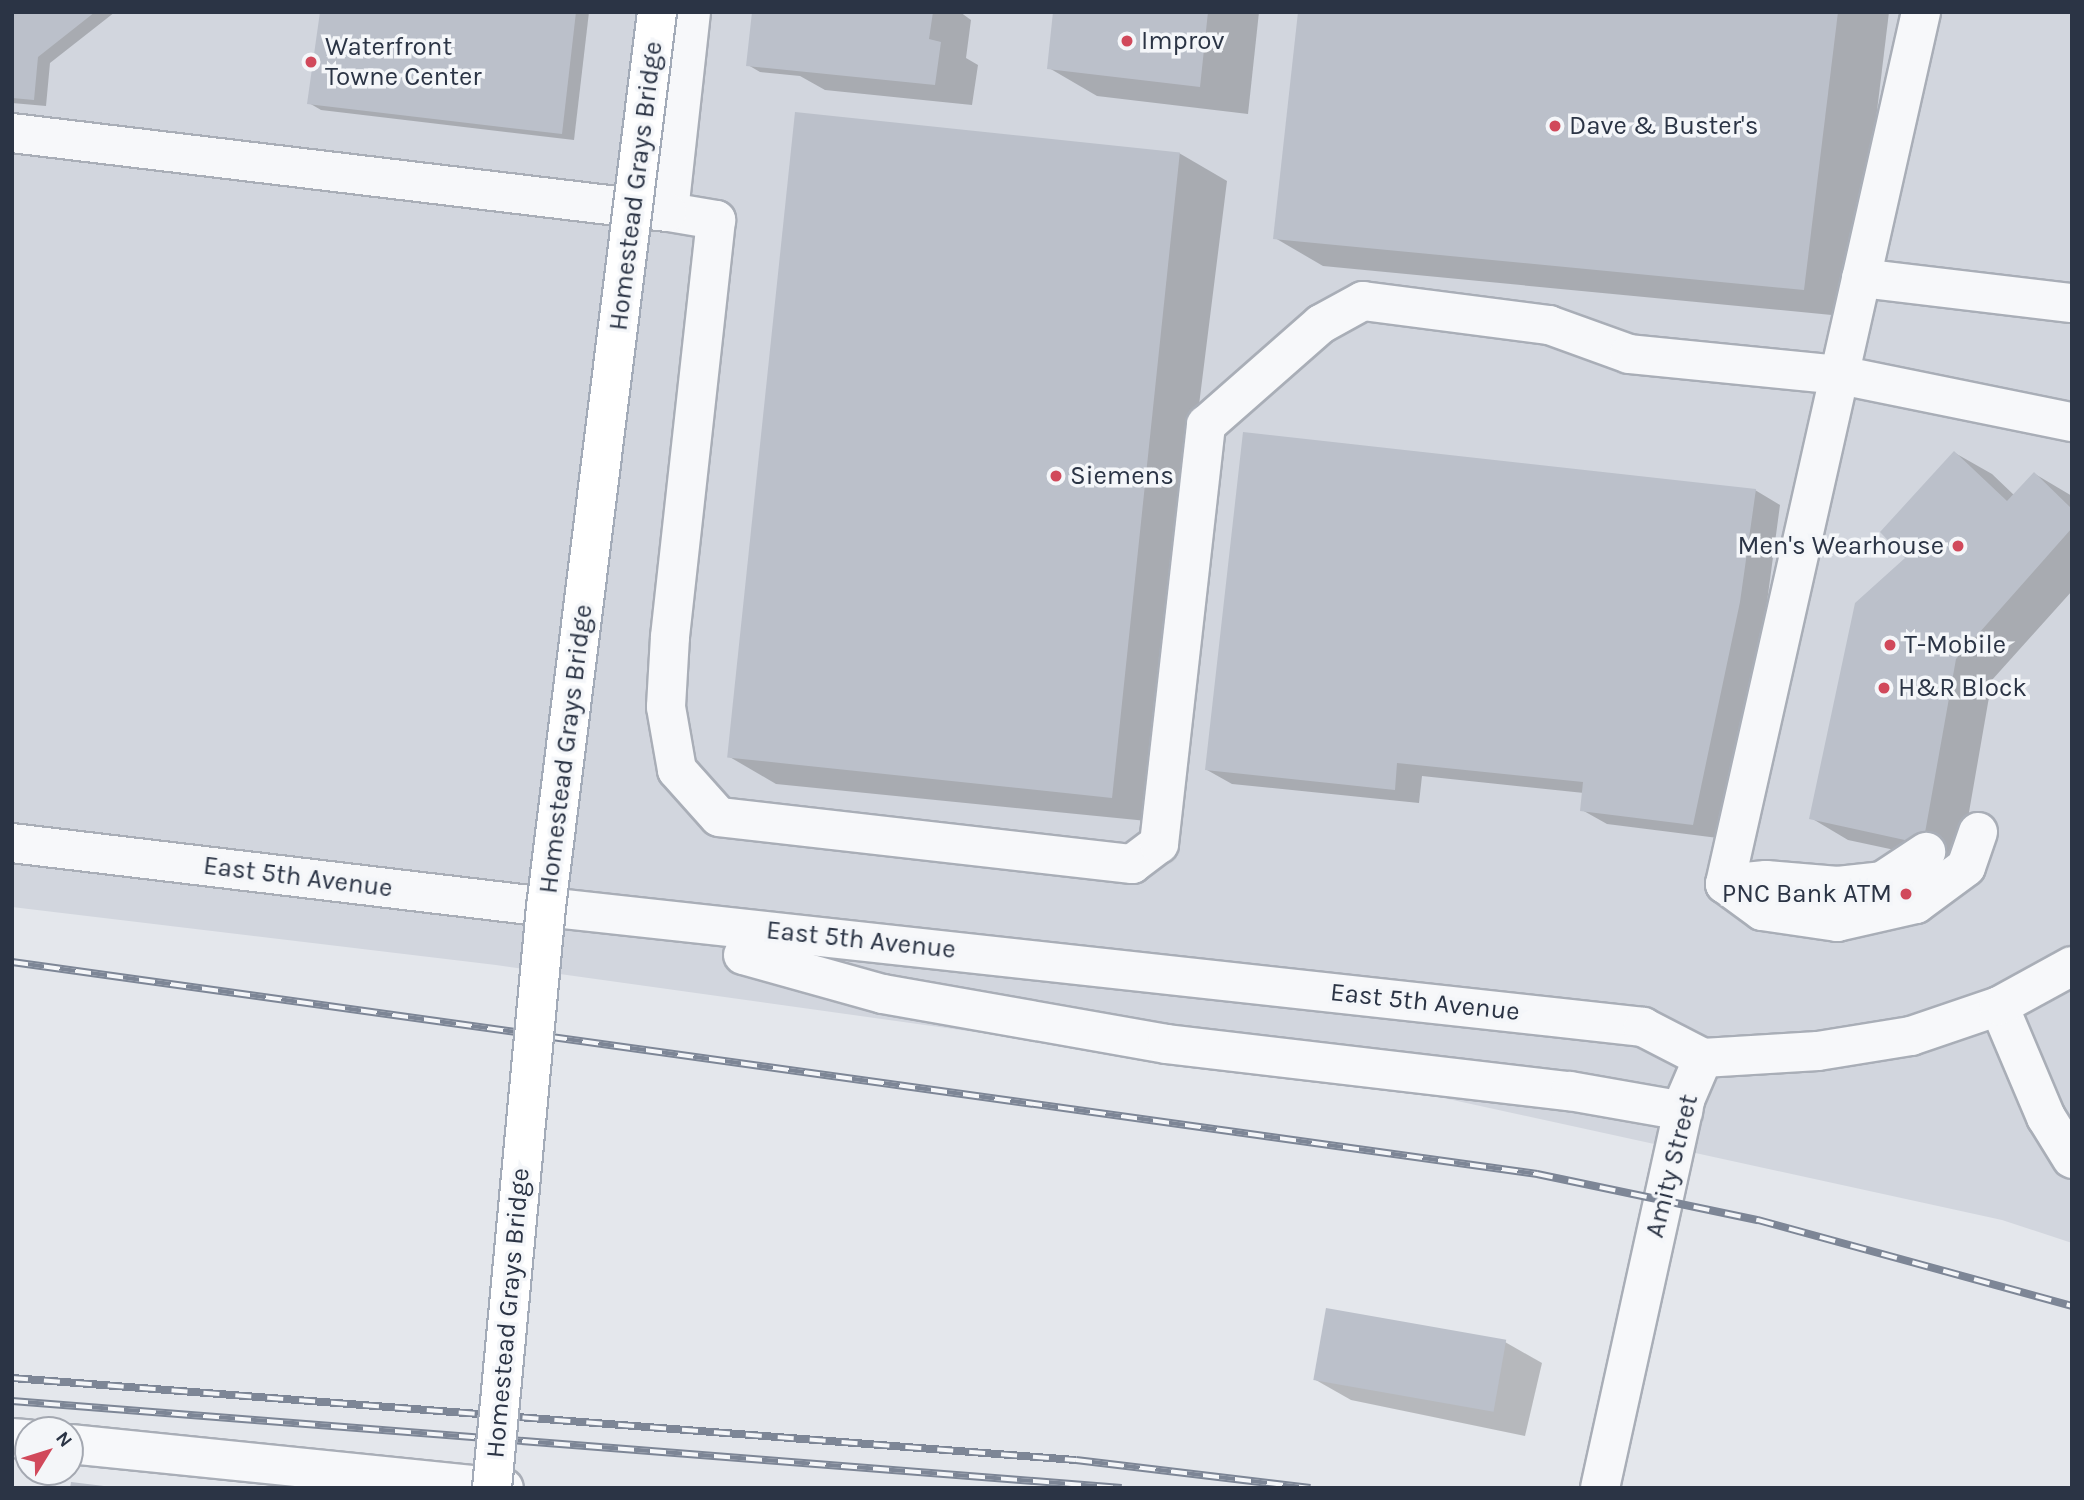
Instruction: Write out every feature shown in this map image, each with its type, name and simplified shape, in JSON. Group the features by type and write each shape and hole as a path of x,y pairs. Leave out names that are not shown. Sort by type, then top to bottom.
{"main road":[{"name":"Homestead Grays Bridge","path":"495,1487 546,907 657,12"}],"street":[{"path":"669,212 691,12"},
{"path":"1725,884 1921,12"},
{"path":"12,133 669,212 716,220 670,637 666,708 677,770 719,817 1132,864 1159,844 1206,425 1321,324 1363,301 1549,325 1629,354 1840,375 2072,422"},
{"path":"1861,278 2072,303"},
{"path":"1725,884 1762,911 1837,922 1916,905 1966,867 1978,832"},
{"name":"East 5th Avenue","path":"12,843 546,907 1643,1027 1703,1058"},
{"path":"1725,884 1766,880 1838,886 1882,881 1926,852"},
{"path":"743,955 883,994 1167,1044 1570,1091 1683,1111"},
{"path":"1703,1058 1818,1051 1911,1036 1999,1006 2072,966"},
{"path":"1999,1006 2046,1117 2072,1159"},
{"name":"Amity Street","path":"1600,1488 1683,1111 1703,1058"},
{"path":"84,1446 425,1484 495,1487"}],"shaded area":[{"path":"12,12 2072,12 2072,1243 2002,1220 1439,1097 496,965 12,907"}],"building":[{"path":"12,12 95,12 38,57 34,100 12,98"},
{"path":"320,12 576,12 562,134 307,104"},
{"path":"752,12 933,12 929,39 941,42 935,85 746,66"},
{"name":"Improv","path":"1053,12 1208,12 1200,87 1047,69"},
{"name":"Dave & Buster's","path":"1298,12 1838,12 1804,290 1273,239"},
{"path":"795,112 1180,152 1112,798 727,757"},
{"path":"1243,432 1756,489 1740,602 1693,825 1580,811 1583,782 1397,763 1395,790 1205,770"},
{"path":"1954,451 2007,501 2034,472 2072,509 2072,528 1956,659 1923,844 1809,819 1855,603 1905,558 1880,532"},
{"path":"1326,1308 1506,1340 1494,1412 1313,1380"},
{"path":"84,1484 104,1486 104,1488 70,1488 84,1486"}],"railway":[{"path":"12,962 1537,1174 1758,1220 2072,1306"},
{"path":"12,1378 1076,1460 1310,1488"},
{"path":"12,1401 1122,1488"}],"place":[{"name":"Improv","path":"1127,41"},
{"name":"Waterfront Towne Center","path":"311,62"},
{"name":"Dave & Buster's","path":"1555,126"},
{"name":"Siemens","path":"1056,476"},
{"name":"Men's Wearhouse","path":"1958,546"},
{"name":"T-Mobile","path":"1890,645"},
{"name":"H&R Block","path":"1884,688"},
{"name":"PNC Bank ATM","path":"1906,894"}]}
